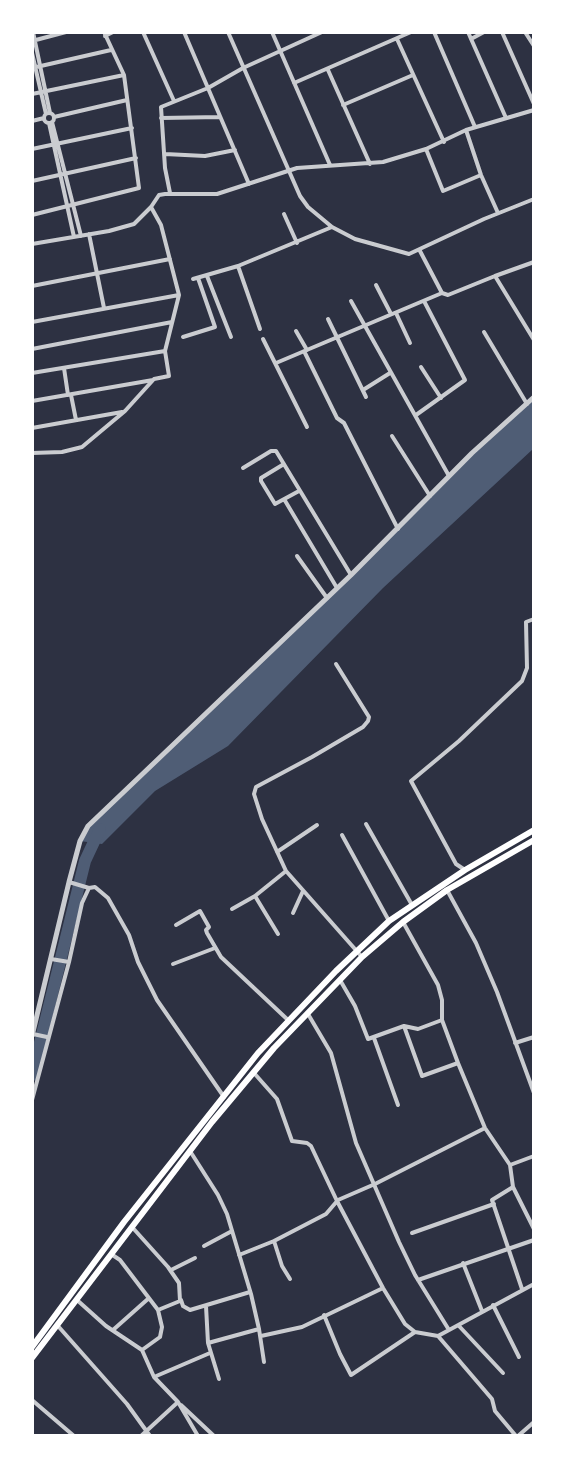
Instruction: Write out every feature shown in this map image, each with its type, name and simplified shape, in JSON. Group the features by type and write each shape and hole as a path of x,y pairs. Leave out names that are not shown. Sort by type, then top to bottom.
{"highway":[{"path":"32,1347 124,1222 258,1053 288,1020 357,950 389,921 465,870 534,830"},
{"path":"32,1358 58,1326 131,1226 254,1072 362,957 402,922 447,890 534,840"},
{"path":"77,1287 82,1292"}],"street":[{"path":"33,32 37,67"},
{"path":"34,40 66,32"},
{"path":"32,215 137,190 140,185 124,75 104,34 113,32"},
{"path":"143,32 174,101"},
{"path":"184,32 249,184"},
{"path":"228,32 287,170 308,207 332,227 355,239 406,253 420,251 498,212 534,199"},
{"path":"272,32 330,165"},
{"path":"170,193 165,171 161,107 208,88 243,68 322,32"},
{"path":"294,83 328,70 412,32"},
{"path":"434,32 475,127"},
{"path":"468,32 506,118"},
{"path":"471,40 484,32"},
{"path":"502,32 534,104"},
{"path":"525,32 534,46"},
{"path":"397,39 444,142"},
{"path":"37,67 111,50"},
{"path":"32,52 44,92 47,115 58,143 81,236"},
{"path":"328,70 370,164"},
{"path":"32,94 124,75"},
{"path":"344,105 413,75"},
{"path":"32,121 47,115 54,117 127,100"},
{"path":"32,244 109,232 134,224 151,207 159,195 170,193 208,195 249,184 287,170 330,165 370,164 426,150 466,130 534,110"},
{"path":"161,118 220,116"},
{"path":"54,117 50,123 52,144 74,237"},
{"path":"32,149 132,128"},
{"path":"466,130 481,175 498,212"},
{"path":"165,154 205,156 235,150"},
{"path":"426,150 443,191 481,175"},
{"path":"32,181 136,158"},
{"path":"32,401 169,376 165,351 179,295 161,225 151,207"},
{"path":"284,214 297,243"},
{"path":"183,337 216,327 195,279 238,266 332,227"},
{"path":"89,234 104,308"},
{"path":"420,251 442,293"},
{"path":"32,286 170,259"},
{"path":"276,363 442,293 448,295 534,262"},
{"path":"238,266 260,329"},
{"path":"207,276 232,337"},
{"path":"495,276 534,340"},
{"path":"376,285 410,344"},
{"path":"32,322 179,295"},
{"path":"351,301 449,476"},
{"path":"416,415 465,380 424,301"},
{"path":"328,319 366,397"},
{"path":"32,349 172,322"},
{"path":"296,331 337,418 344,423 398,529"},
{"path":"484,332 526,404"},
{"path":"263,339 307,427"},
{"path":"32,373 165,351"},
{"path":"421,367 441,398"},
{"path":"64,368 76,420"},
{"path":"362,390 390,372"},
{"path":"32,454 62,452 82,446 125,411 154,379"},
{"path":"46,1037 34,1035 80,842 88,826 351,575 449,476 534,397"},
{"path":"32,428 125,411"},
{"path":"392,436 430,496"},
{"path":"243,468 272,450 276,451 351,575"},
{"path":"284,464 261,480 274,504 300,491"},
{"path":"284,500 337,588"},
{"path":"297,556 327,598"},
{"path":"465,870 456,864 412,784 412,779 459,741 522,681 527,668 526,622 534,619"},
{"path":"336,664 369,717 368,721 363,727 256,787 254,794 262,819 286,871 362,957"},
{"path":"277,852 317,824"},
{"path":"366,824 412,905"},
{"path":"342,835 389,921"},
{"path":"232,909 255,896 286,871"},
{"path":"71,882 89,888 95,887 108,898 129,935 138,962 157,1000 224,1097"},
{"path":"32,1100 46,1037 80,911 89,888"},
{"path":"447,890 476,942 534,1093"},
{"path":"293,913 303,891"},
{"path":"255,896 278,934"},
{"path":"176,925 199,911 209,927 206,930 221,957 288,1020"},
{"path":"402,922 438,985 442,1000 442,1020 458,1062 485,1128 510,1165 513,1187 534,1229"},
{"path":"173,964 215,948"},
{"path":"53,959 67,961"},
{"path":"340,980 355,1006 367,1038 374,1038 404,1026 418,1030 442,1020"},
{"path":"308,1014 331,1053 352,1130 399,1242 418,1280 449,1330"},
{"path":"404,1026 422,1076 458,1062"},
{"path":"516,1043 534,1037"},
{"path":"374,1038 398,1105"},
{"path":"254,1072 276,1096 292,1141 306,1143 311,1146 337,1201 383,1288 405,1324 415,1332 438,1336 534,1284"},
{"path":"239,1254 274,1241 326,1214 337,1201 375,1184 485,1128"},
{"path":"190,1151 218,1195 232,1231 261,1336 264,1362"},
{"path":"510,1165 534,1156"},
{"path":"513,1187 492,1200 522,1289"},
{"path":"412,1233 494,1204"},
{"path":"131,1226 171,1270 179,1283 181,1300 184,1306 190,1310 250,1292"},
{"path":"204,1246 232,1231"},
{"path":"418,1280 534,1240"},
{"path":"274,1241 282,1266 290,1279"},
{"path":"111,1254 120,1260 158,1310 162,1327 160,1337 142,1350"},
{"path":"171,1270 195,1258"},
{"path":"463,1264 482,1311"},
{"path":"261,1336 302,1327 383,1288"},
{"path":"112,1330 149,1298"},
{"path":"77,1300 112,1330 142,1350 154,1377 214,1436"},
{"path":"158,1310 181,1300"},
{"path":"493,1305 519,1357"},
{"path":"206,1306 208,1344 219,1379"},
{"path":"324,1315 351,1375 415,1332"},
{"path":"58,1326 128,1404 150,1436"},
{"path":"459,1326 503,1372"},
{"path":"208,1344 259,1329"},
{"path":"438,1336 492,1399 495,1411 517,1436 534,1422"},
{"path":"154,1377 210,1353"},
{"path":"32,1400 74,1436"},
{"path":"141,1436 178,1402"},
{"path":"178,1402 197,1435"}],"water":[{"path":"533,397 533,449 383,588 228,746 155,791 102,844 80,841 86,829 351,575 449,476"}],"waterway":[{"path":"32,1075 85,861 100,829"}]}
